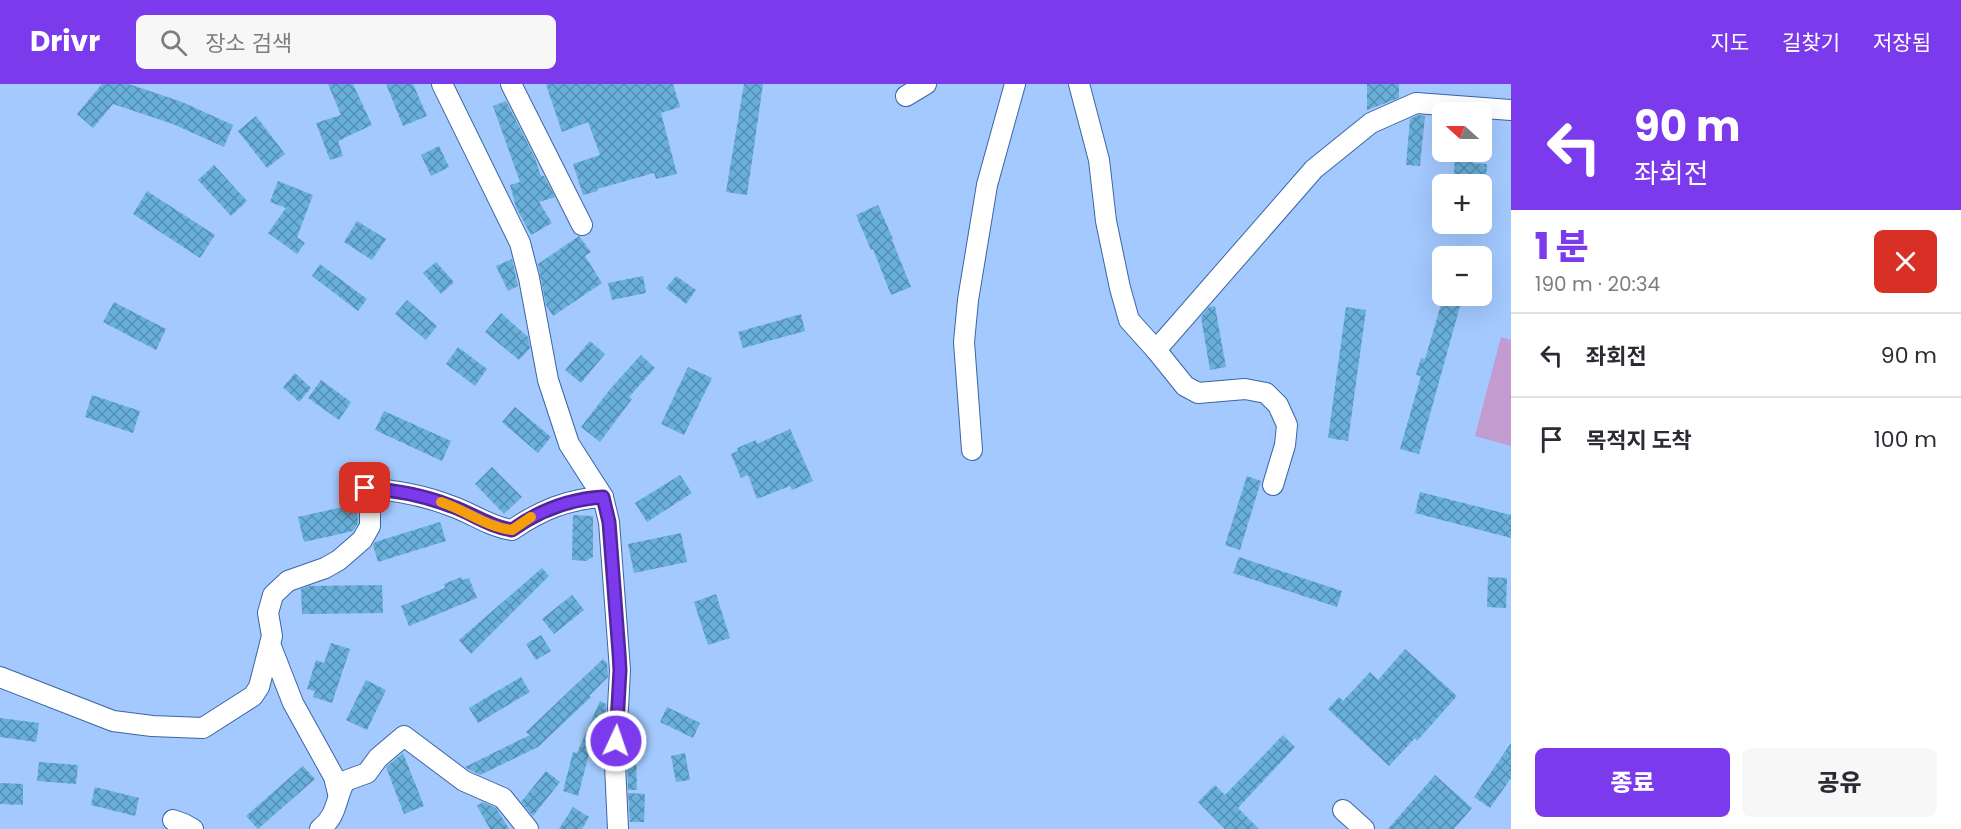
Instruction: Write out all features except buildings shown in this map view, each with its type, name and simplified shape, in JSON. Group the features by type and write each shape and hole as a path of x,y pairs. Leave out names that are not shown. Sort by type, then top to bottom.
{"street":[{"path":"442,84 520,243 529,278 548,380 569,444 603,497 609,522 620,670 615,765 618,829"},
{"path":"511,84 582,225"},
{"path":"906,96 926,84"},
{"path":"972,450 964,342 968,300 987,185 1015,84"},
{"path":"1079,84 1099,160 1106,222 1129,320 1185,386 1198,393 1245,389 1266,393 1278,405 1287,425 1285,445 1273,485"},
{"path":"1156,350 1314,169 1371,123 1416,103 1511,110"},
{"path":"0,677 113,721 152,726 203,728 253,696 259,687 272,636 268,613 273,595 288,581 325,568 339,560 362,540 370,526 365,488 395,490 423,497 453,506 500,528 512,530 532,516 560,504 584,498 603,497"},
{"path":"270,644 293,703 334,777 338,793"},
{"path":"320,829 328,823 335,811 338,793 345,781 367,773 378,758 404,736 464,781 503,798 528,829"},
{"path":"1343,810 1364,829"},
{"path":"173,820 193,829"}],"shaded area":[{"path":"1501,337 1511,340 1511,446 1475,436"}],"slow traffic":[{"path":"441,502 500,528 512,530 531,517"}],"route":[{"path":"365,488 395,490 423,497 453,506 500,528 512,530 532,516 560,504 584,498 603,497 609,522 620,670 616,741"}]}
